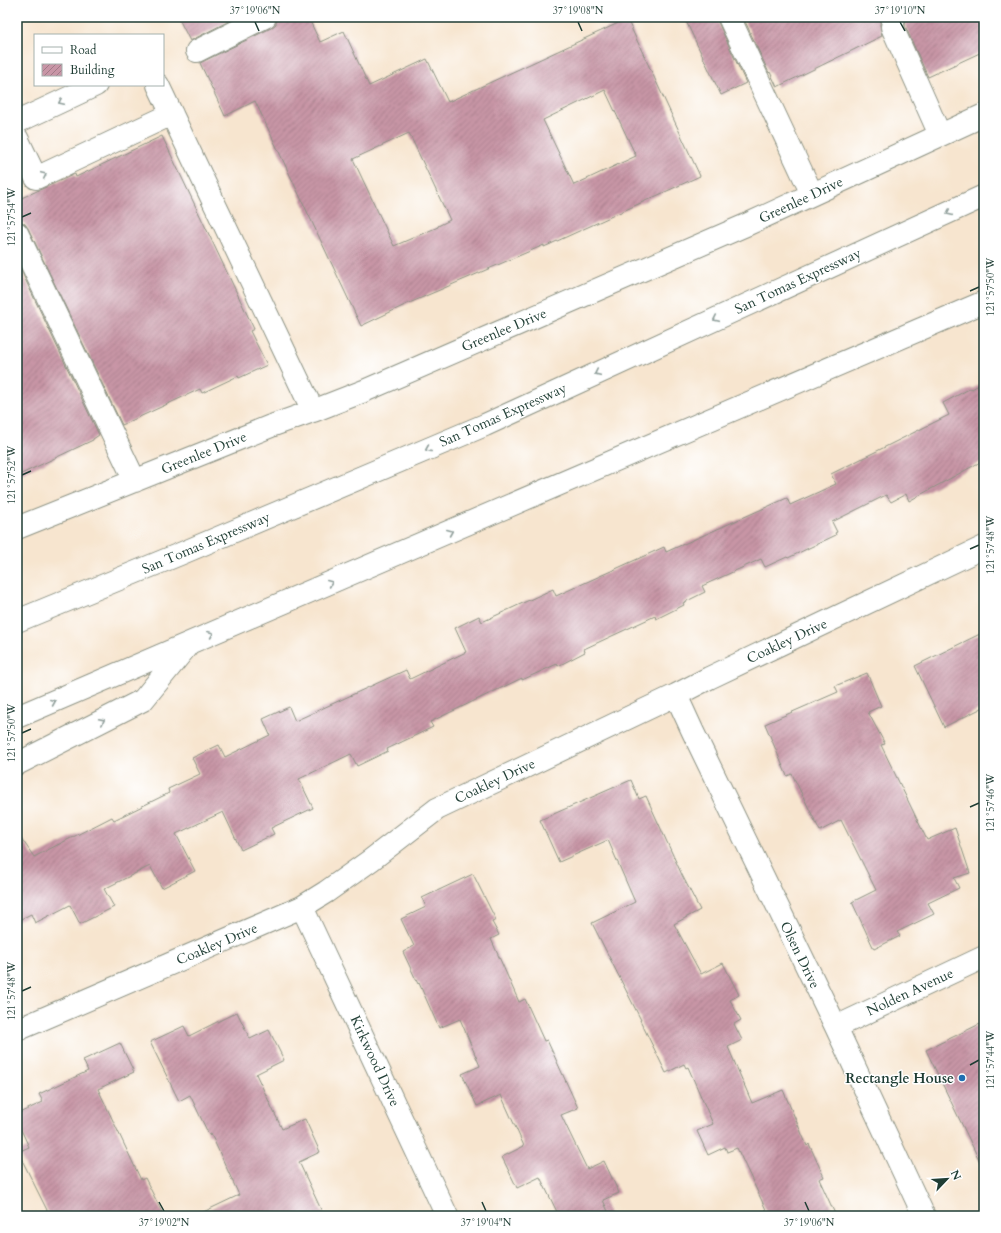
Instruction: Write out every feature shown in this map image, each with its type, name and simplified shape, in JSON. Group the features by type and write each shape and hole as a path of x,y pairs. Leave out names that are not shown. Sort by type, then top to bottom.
{"main road":[{"path":"197,51 265,17"},
{"path":"729,17 812,194"},
{"path":"894,17 892,27 940,136"},
{"path":"17,122 94,86"},
{"path":"158,86 313,411"},
{"path":"17,138 36,178 172,114"},
{"name":"Greenlee Drive","path":"17,528 271,426 364,391 746,225 984,115"},
{"name":"San Tomas Expressway","path":"17,621 173,557 485,424 984,196"},
{"path":"17,233 135,481"},
{"path":"17,717 984,302"},
{"name":"Coakley Drive","path":"17,1030 302,907 371,860 437,808 984,547"},
{"path":"17,764 143,700 188,644"},
{"name":"Olsen Drive","path":"676,695 836,1027 924,1216"},
{"name":"Kirkwood Drive","path":"302,907 447,1216"},
{"name":"Nolden Avenue","path":"836,1027 984,957"}],"building":[{"path":"178,17 237,17 190,41"},
{"path":"277,17 308,17 320,42 344,31 369,86 427,59 448,102 627,19 700,176 544,247 544,245 407,304 361,326 255,101 225,116 200,63 271,28 276,24","holes":["605,90 636,156 574,185 543,120","409,133 450,220 438,227 394,246 353,159"]},
{"path":"684,17 717,17 746,83 721,95"},
{"path":"743,17 881,17 880,25 882,36 777,87"},
{"path":"906,17 984,17 984,51 928,77 905,26"},
{"path":"162,136 254,329 250,331 267,365 239,378 238,376 202,393 200,389 122,425 28,228 24,223 17,221 17,200 75,174 76,177"},
{"path":"17,262 99,435 93,440 17,476"},
{"path":"984,382 984,460 909,501 906,494 891,502 886,495 832,522 837,532 835,533 836,535 788,558 787,557 765,567 761,559 702,586 705,592 683,603 684,605 656,619 655,616 584,649 585,652 558,666 557,664 522,680 522,678 430,722 433,727 387,749 388,751 357,766 351,754 299,779 313,808 271,828 274,834 241,850 223,812 176,834 195,871 162,888 150,866 104,889 114,907 80,924 70,905 35,923 31,914 17,921 17,832 34,857 112,817 114,820 169,793 168,789 200,774 192,758 219,745 225,757 270,735 263,719 289,707 295,721 406,670 410,679 466,652 455,628 479,616 482,622 553,589 556,596 664,547 666,552 787,498 790,505 836,484 831,474 949,415 943,403"},
{"path":"984,632 984,707 944,727 915,666"},
{"path":"867,673 881,706 868,712 885,744 881,745 927,840 955,828 970,873 954,878 959,888 928,903 934,914 897,932 900,936 874,949 852,902 876,890 841,820 820,831 792,774 787,776 765,724 838,692 835,686"},
{"path":"631,780 639,799 646,796 682,875 700,910 674,924 701,974 723,963 739,995 730,1000 741,1020 734,1024 742,1040 728,1047 752,1103 783,1090 807,1146 809,1144 824,1177 819,1179 836,1216 769,1216 737,1148 727,1152 725,1147 708,1155 697,1131 713,1124 688,1067 686,1068 684,1064 666,1073 592,923 635,902 608,840 559,862 540,820"},
{"path":"473,874 496,920 492,922 499,935 491,939 519,1002 525,999 544,1041 547,1040 578,1108 561,1115 587,1169 604,1161 619,1193 603,1200 610,1216 559,1216 540,1177 517,1188 502,1157 524,1146 501,1095 477,1106 462,1074 480,1066 460,1019 439,1028 403,952 414,946 401,919 426,907 422,898"},
{"path":"237,1012 250,1039 269,1030 284,1060 256,1074 282,1129 305,1119 320,1152 299,1162 324,1216 195,1216 239,1195 211,1134 209,1135 190,1095 179,1101 150,1042 184,1026 189,1036"},
{"name":"Rectangle House","path":"984,1022 984,1170 926,1050"},
{"path":"120,1043 134,1072 98,1089 141,1180 145,1178 164,1216 50,1216 18,1152 29,1147 17,1121 17,1114 43,1102 39,1094 88,1071 83,1060"}],"place":[{"name":"Rectangle House","path":"962,1078"}]}
